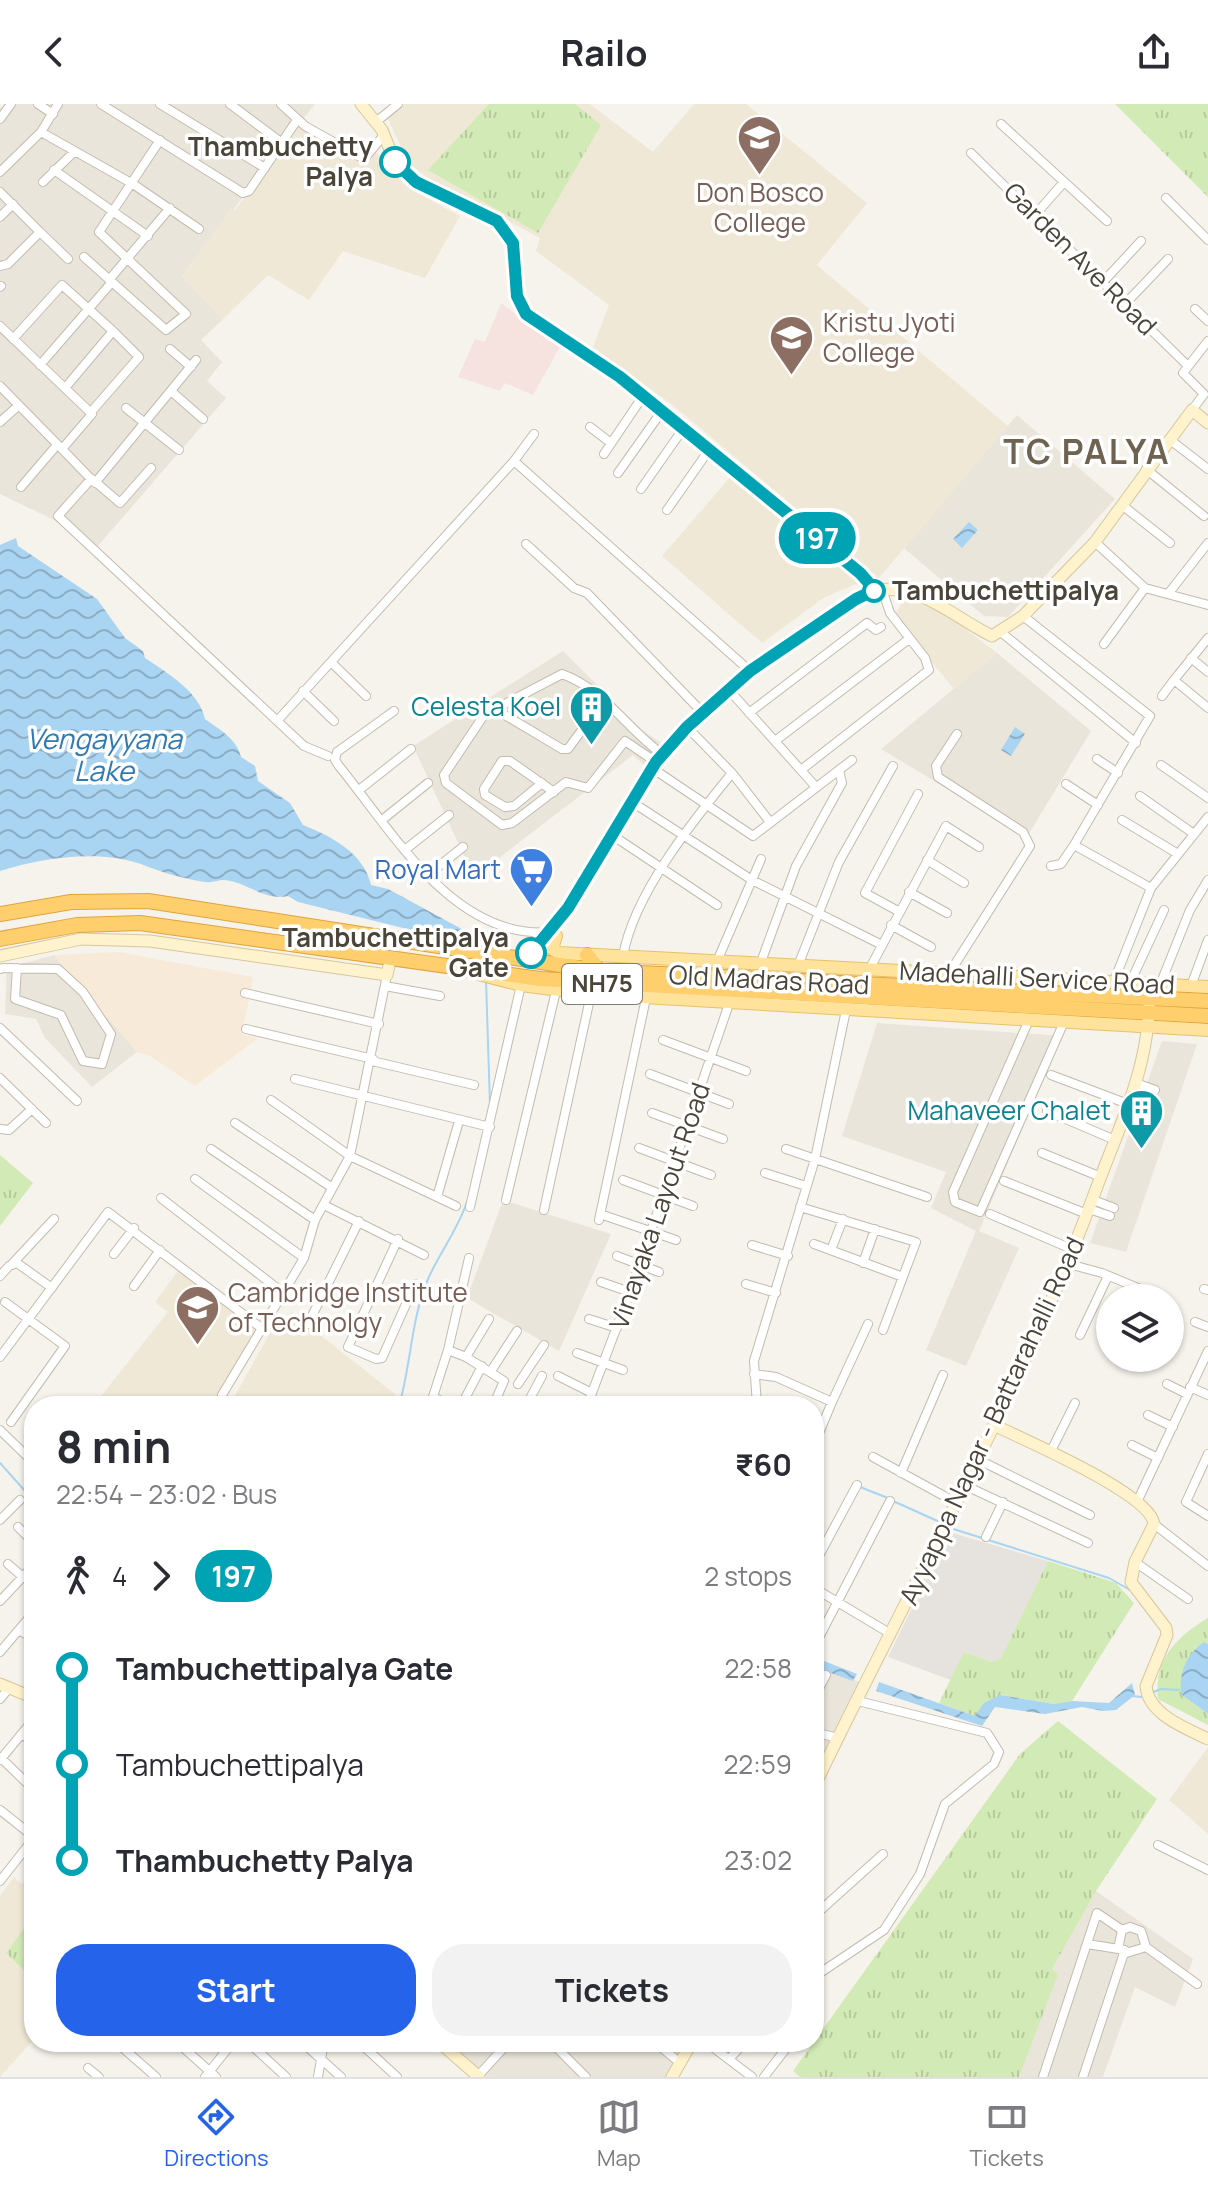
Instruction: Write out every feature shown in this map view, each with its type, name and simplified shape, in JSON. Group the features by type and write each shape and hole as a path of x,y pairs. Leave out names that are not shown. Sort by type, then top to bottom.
{"highway":[{"name":"Old Madras Road","path":"0,914 71,902 148,901 599,971 1208,1001"},
{"name":"Old Madras Road","path":"0,939 77,925 140,923 269,939 387,974 465,971 1149,1020 1208,1016"},
{"path":"587,955 599,971"}],"main road":[{"path":"361,104 377,121 395,162 416,182 497,221 513,243 517,296 526,314 643,396 878,590"},
{"path":"525,960 551,932 657,761 687,727 750,671 856,599 878,590 910,592 935,601 992,636 1002,633 1023,616 1095,542 1192,410 1208,423"},
{"name":"Madehalli Service Road","path":"551,932 556,936 552,949 555,952 587,955 799,963 1208,987"},
{"path":"0,956 81,939 150,941 387,974"},
{"path":"465,971 521,985 591,994 1064,1022 1149,1020 1208,1030"},
{"name":"Ayyappa Nagar - Battarahalli Road","path":"824,1767 994,1425 1069,1264 1145,1059 1149,996"},
{"path":"994,1425 1102,1479 1150,1512 1154,1524 1135,1562 1131,1582 1166,1628 1167,1635 1146,1686 1147,1693 1160,1712 1208,1739"},
{"path":"4,1686 24,1694"},
{"path":"454,2052 478,2076"},
{"path":"674,2076 686,2052"}],"street":[{"path":"0,119 11,104"},
{"path":"38,104 53,114"},
{"path":"0,172 41,132 58,104"},
{"path":"160,104 265,168"},
{"path":"230,104 282,143"},
{"path":"281,104 297,120 364,159 384,135"},
{"path":"377,121 398,104"},
{"path":"103,105 243,193 249,191 297,120"},
{"path":"1001,124 1107,221"},
{"path":"41,132 133,184 199,229"},
{"path":"84,257 166,330 186,314 99,232 160,140"},
{"path":"43,182 74,152"},
{"name":"Garden Ave Road","path":"971,153 1188,366 1183,373 1186,378 1206,393"},
{"path":"54,170 116,210 148,236"},
{"path":"1035,215 1064,182"},
{"path":"0,192 68,259"},
{"path":"1166,198 1208,240"},
{"path":"0,217 13,204"},
{"path":"40,365 90,309 170,208"},
{"path":"0,266 8,264 40,232"},
{"path":"1103,282 1141,241"},
{"path":"1125,304 1168,259"},
{"path":"13,339 62,285 139,357 91,412 92,416 21,487"},
{"path":"1195,309 1208,321"},
{"path":"0,326 91,412"},
{"path":"65,388 113,331"},
{"path":"1188,366 1208,341"},
{"path":"170,349 193,364 145,424 58,516 304,746 328,756"},
{"path":"0,386 93,481 122,502 151,468"},
{"path":"171,391 203,419"},
{"path":"1192,410 1206,393"},
{"path":"604,454 643,396"},
{"path":"0,422 18,406"},
{"path":"126,408 179,450"},
{"path":"618,473 662,411"},
{"path":"590,427 611,443"},
{"path":"641,489 683,429"},
{"path":"278,720 514,461 534,434"},
{"path":"1169,439 1208,469"},
{"path":"667,510 709,450"},
{"path":"514,461 750,671"},
{"path":"1146,469 1204,516"},
{"path":"1122,505 1170,543"},
{"path":"1095,542 1145,588 1207,604"},
{"path":"1168,594 1208,543"},
{"path":"526,544 574,588 587,593 703,713"},
{"path":"1104,644 1145,588"},
{"path":"801,770 929,670 878,590"},
{"path":"1023,616 1150,716 1074,845 1061,864 1051,866"},
{"path":"749,713 867,623 876,630 881,627"},
{"path":"1002,633 1136,743"},
{"path":"1162,696 1208,638"},
{"path":"775,741 909,639"},
{"path":"1191,658 1208,672"},
{"path":"331,662 366,696"},
{"path":"633,725 625,741 588,788 566,782 512,823 502,825 446,783 444,775 484,715 498,711 562,674 633,725 637,736 657,761"},
{"path":"1174,680 1208,708"},
{"path":"729,690 816,787"},
{"path":"303,691 334,721"},
{"path":"498,711 562,749 568,749 603,701"},
{"path":"394,711 335,757 406,849 429,874 482,918 523,931 551,932"},
{"path":"687,727 732,773 770,822"},
{"path":"950,972 1030,846 1023,832 938,777 936,766 957,734"},
{"path":"625,741 657,761 707,805 753,836 852,760"},
{"path":"359,790 411,749"},
{"path":"1097,759 1118,773"},
{"path":"542,783 514,806 505,807 485,795 484,785 502,761 510,761 542,783 554,792"},
{"path":"1161,765 1208,798"},
{"path":"799,963 839,862 893,766"},
{"path":"761,962 784,895 842,783 839,770"},
{"path":"623,956 628,933 663,870 732,773"},
{"path":"382,820 428,783"},
{"path":"1066,784 1098,805"},
{"path":"898,911 865,893 918,794"},
{"path":"1140,796 1194,834"},
{"path":"483,811 490,800"},
{"path":"632,802 752,880 880,944"},
{"path":"406,849 449,815"},
{"path":"1114,981 1151,888 1208,817"},
{"path":"1122,820 1178,854"},
{"path":"870,968 880,944 946,826 979,847"},
{"path":"612,835 717,905"},
{"path":"1074,845 1151,888"},
{"path":"429,874 463,847"},
{"path":"718,959 761,859"},
{"path":"927,860 964,883"},
{"path":"1160,985 1190,910 1208,880"},
{"path":"909,892 947,913"},
{"path":"1130,983 1164,910"},
{"path":"891,925 931,947"},
{"path":"1191,986 1208,940"},
{"path":"0,969 17,968 58,969 83,992 111,1034 102,1064 83,1061 61,1015 15,999 17,968"},
{"path":"222,1395 304,1258 315,1220 350,1156 372,1060 387,974 440,996"},
{"path":"470,1207 521,985"},
{"path":"506,1200 556,991"},
{"path":"245,993 379,1024"},
{"path":"544,1210 591,994"},
{"path":"646,998 600,1217 676,1240"},
{"name":"Vinayaka Layout Road","path":"591,1396 640,1265 729,1004"},
{"path":"756,1396 754,1361 815,1159 846,1010"},
{"path":"1029,1020 953,1192 955,1202 980,1212 985,1207 1064,1022"},
{"path":"0,1028 77,1101"},
{"path":"246,1029 474,1085"},
{"path":"663,1040 746,1071"},
{"path":"650,1074 729,1104"},
{"path":"1051,1075 1128,1104"},
{"path":"0,1078 46,1123"},
{"path":"295,1079 487,1127"},
{"path":"1134,1087 1154,1094"},
{"path":"271,1100 350,1156 456,1206"},
{"path":"0,1129 9,1130 32,1109"},
{"path":"1047,1111 1115,1140"},
{"path":"652,1113 723,1139"},
{"path":"437,1197 459,1121"},
{"path":"235,1123 331,1187"},
{"path":"639,1148 711,1175"},
{"path":"211,1149 315,1220"},
{"path":"786,1149 927,1197"},
{"path":"1042,1153 1101,1177"},
{"path":"765,1173 806,1186"},
{"path":"195,1179 304,1258"},
{"path":"623,1180 693,1206"},
{"path":"1004,1181 1112,1212"},
{"path":"161,1198 282,1292"},
{"path":"324,1205 398,1239 424,1255"},
{"path":"800,1207 916,1242 883,1330"},
{"path":"0,1357 3,1346 52,1288 104,1214 111,1212 260,1327"},
{"path":"990,1214 1074,1250"},
{"path":"0,1276 54,1219"},
{"path":"831,1250 843,1219"},
{"path":"308,1324 359,1221"},
{"path":"114,1254 134,1228"},
{"path":"863,1263 875,1229"},
{"path":"398,1239 348,1347 376,1359 382,1358 415,1284"},
{"path":"814,1244 903,1277"},
{"path":"752,1245 788,1256"},
{"path":"134,1286 160,1250"},
{"path":"617,1256 659,1272"},
{"path":"434,1396 469,1258"},
{"path":"12,1264 21,1264 52,1288"},
{"path":"1069,1264 1128,1284"},
{"path":"1080,1335 1108,1276"},
{"path":"601,1282 630,1292"},
{"path":"746,1284 776,1293"},
{"path":"5,1302 65,1346 29,1396"},
{"path":"466,1357 489,1319"},
{"path":"589,1319 617,1328"},
{"path":"1195,1322 1208,1327"},
{"path":"824,1421 868,1324"},
{"path":"491,1371 517,1331"},
{"path":"518,1384 544,1345"},
{"path":"448,1350 466,1357 504,1381 532,1390"},
{"path":"1137,1502 1208,1351"},
{"path":"577,1353 623,1370"},
{"path":"466,1396 482,1366"},
{"path":"754,1374 776,1377 819,1396"},
{"path":"901,1473 943,1375"},
{"path":"530,1396 542,1376"},
{"path":"558,1376 592,1393"},
{"path":"497,1396 504,1381"},
{"path":"1167,1384 1208,1395"},
{"path":"824,1398 832,1402"},
{"path":"1050,1453 1075,1403"},
{"path":"11,1422 24,1404"},
{"path":"1148,1415 1173,1427"},
{"path":"0,1430 24,1453"},
{"path":"1132,1445 1158,1458"},
{"path":"1208,1454 1205,1467 1186,1502 1208,1516"},
{"path":"873,1457 955,1502"},
{"path":"977,1459 1090,1515"},
{"path":"824,1546 857,1485"},
{"path":"964,1485 1088,1543"},
{"path":"0,1520 20,1500"},
{"path":"824,1627 890,1501"},
{"path":"986,1537 1003,1502"},
{"path":"1154,1524 1208,1566"},
{"path":"18,1527 24,1533"},
{"path":"1135,1562 1188,1599"},
{"path":"0,1601 23,1577 8,1564"},
{"path":"824,1594 891,1634"},
{"path":"0,1652 24,1624"},
{"path":"19,1630 24,1633"},
{"path":"824,1679 826,1675"},
{"path":"0,1699 4,1686"},
{"path":"824,1970 884,1930 920,1874 945,1804 994,1764 999,1752 987,1733 858,1701"},
{"path":"24,1732 1,1759 24,1781"},
{"path":"824,1734 838,1738"},
{"path":"1,1813 24,1830"},
{"path":"1158,1845 1208,1870"},
{"path":"0,1881 24,1850"},
{"path":"824,1906 860,1871 883,1854"},
{"path":"1043,2077 1097,1913 1122,1930"},
{"path":"1122,1930 1130,1927 1141,1931 1146,1947 1197,1984"},
{"path":"1083,2077 1120,1952 1122,1930"},
{"path":"1087,1944 1120,1952 1146,1947"},
{"path":"127,2052 156,2077"},
{"path":"187,2052 210,2075 226,2052"},
{"path":"259,2052 286,2077"},
{"path":"313,2052 341,2077"},
{"path":"318,2077 322,2052"},
{"path":"370,2052 397,2077"},
{"path":"478,2076 500,2052"},
{"path":"561,2052 586,2077"},
{"path":"667,2052 680,2063"},
{"path":"720,2052 752,2077"},
{"path":"729,2059 736,2052"},
{"path":"764,2077 783,2052"},
{"path":"88,2068 99,2077"}],"shaded area":[{"path":"7,104 315,104 182,276 223,319 201,340 222,362 207,381 226,398 97,547 52,519 0,494 0,108"},
{"name":"Kristu Jyoti College","path":"404,104 590,104 653,152 694,104 746,104 867,203 817,265 1008,426 879,578 674,406 593,347 609,305 536,251 540,238 425,176 408,162 387,117"},
{"path":"299,126 366,165 376,152 408,188 460,216 425,278 343,251 309,300 268,275 223,319 182,277 231,208 235,210"},
{"path":"501,303 560,347 533,395 505,383 500,391 458,377 475,339 485,342"},
{"path":"1017,415 1115,499 1008,617 984,616 904,548"},
{"path":"732,475 861,582 825,597 762,643 662,556"},
{"path":"907,594 938,608 997,653 954,689 894,616"},
{"path":"563,651 641,729 661,743 645,766 633,755 474,877 413,746"},
{"path":"997,653 1091,731 1027,837 881,749"},
{"path":"119,952 253,977 242,1035 258,1038 195,1086 150,1056 137,1052 54,955"},
{"path":"54,955 137,1052 92,1087 45,1038 36,1019 5,1014 7,968"},
{"path":"877,1023 1062,1036 979,1231 1019,1248 966,1366 926,1350 976,1231 931,1208 946,1172 842,1136"},
{"path":"1162,1041 1197,1044 1126,1252 1090,1243"},
{"path":"503,1200 611,1234 559,1351 467,1298"},
{"name":"Cambridge Institute of Technolgy","path":"180,1268 263,1329 226,1396 101,1396 168,1312 155,1302"},
{"path":"291,1312 394,1396 235,1396 270,1333 276,1336"},
{"path":"949,1532 1048,1561 1001,1658 992,1662 964,1652 951,1680 888,1657"},
{"path":"824,1670 860,1682 824,1753"},
{"path":"1208,1747 1208,1834 1169,1800"},
{"path":"14,1877 22,1884 24,1882 24,1928 6,1953 24,1970 24,2050 0,2077 0,1896"},
{"path":"1096,1891 1193,1959 1175,2007 1135,1987 1103,2077 1019,2077 1052,1969"},
{"path":"460,2052 681,2052 667,2077 487,2077"}],"green space":[{"path":"489,104 575,104 601,125 538,233 428,170"},
{"path":"1115,104 1208,104 1208,197"},
{"path":"0,1155 33,1183 0,1226"},
{"path":"1048,1561 1116,1583 1134,1603 1072,1701 1054,1704 1000,1695 975,1716 939,1703 964,1652 992,1662 1001,1658"},
{"path":"1208,1618 1208,1644 1204,1642 1181,1694 1208,1714 1208,1725 1158,1699 1158,1685 1164,1661 1177,1641"},
{"path":"1058,1721 1157,1799 1096,1891 1052,1969 1058,1974 1019,2077 800,2077 793,2071 807,2052 824,2052 824,2028 1020,1754"},
{"path":"24,1928 24,1970 6,1953"}],"water":[{"path":"969,522 978,530 962,548 953,539"},
{"name":"Vengayyana Lake","path":"16,538 18,546 97,599 125,638 143,651 145,658 189,691 205,719 232,740 241,757 255,766 258,781 290,803 303,825 345,847 361,864 371,885 388,889 471,934 468,944 298,902 288,896 263,894 233,881 189,879 124,859 70,857 0,871 0,545"},
{"path":"1015,727 1025,734 1011,756 1001,750"},
{"path":"1204,1642 1208,1644 1208,1714 1181,1694 1185,1665"},
{"path":"824,1661 857,1674 853,1681 824,1671"},
{"path":"879,1682 975,1716 984,1703 1000,1695 1054,1704 1072,1701 1109,1703 1132,1683 1135,1695 1116,1710 1082,1707 1045,1714 995,1707 982,1726 876,1691"}],"waterway":[{"path":"486,980 490,1106"},
{"path":"401,1396 422,1294 467,1202"},
{"path":"0,1463 24,1490"},
{"path":"860,1487 888,1498"},
{"path":"893,1501 942,1523"},
{"path":"947,1527 1109,1578 1130,1590"},
{"path":"1151,1693 1161,1689 1179,1690"},
{"path":"1131,1696 1142,1697"}],"bus line":[{"name":"197","path":"395,162 416,182 497,221 513,243 517,296 526,314 566,344 620,377 860,573 875,590 856,599 750,671 687,727 656,762 568,908 531,953"}],"place":[{"name":"Thambuchetty Palya","path":"395,162"},
{"name":"Don Bosco College","path":"760,177"},
{"name":"Kristu Jyoti College","path":"792,377"},
{"name":"Tambuchettipalya","path":"874,591"},
{"name":"Celesta Koel","path":"592,746"},
{"name":"Royal Mart","path":"532,909"},
{"name":"Tambuchettipalya Gate","path":"531,953"},
{"name":"Mahaveer Chalet","path":"1142,1150"},
{"name":"Cambridge Institute of Technolgy","path":"197,1347"}],"district":[{"name":"TC PALYA","path":"1087,452"}]}
